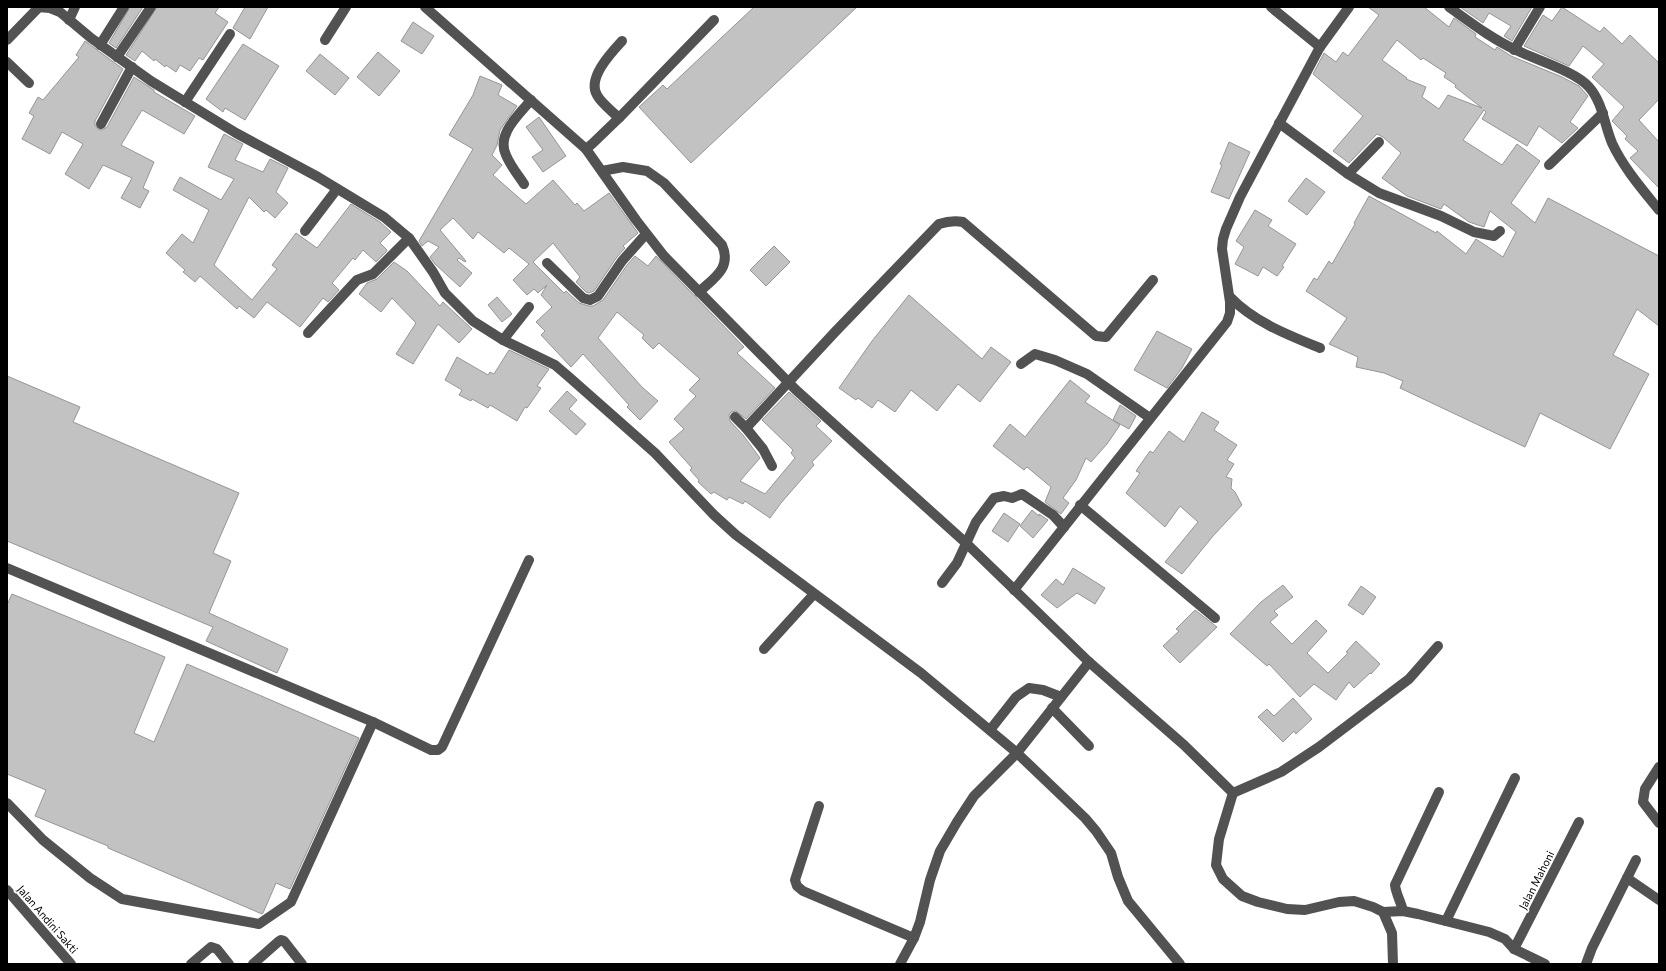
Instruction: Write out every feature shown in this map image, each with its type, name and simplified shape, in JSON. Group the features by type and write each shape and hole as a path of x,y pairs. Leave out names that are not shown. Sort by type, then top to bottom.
{"street":[{"path":"7,40 38,7 50,8 60,12 117,57 185,102 236,133 318,176 384,217 409,238 433,272 445,293 473,321 504,340 555,365 655,453 714,515 736,535 921,673 1017,753 1096,831 1111,852 1118,877 1128,900 1180,964"},
{"path":"69,20 75,7"},
{"path":"100,44 124,7"},
{"path":"117,57 151,7"},
{"path":"325,40 346,7"},
{"path":"425,7 586,149 646,234 699,292 788,383 966,543 1089,662 1184,746 1233,793"},
{"path":"1271,7 1320,47"},
{"path":"1014,590 1080,505 1227,322 1230,313 1230,297 1222,249 1223,239 1240,197 1279,122 1320,47 1349,7"},
{"path":"1449,7 1469,22 1514,50 1572,75 1588,86 1602,107 1604,122 1613,144 1631,174 1659,210"},
{"path":"1514,50 1540,7"},
{"path":"586,149 619,118 714,20"},
{"path":"185,102 230,34"},
{"path":"619,118 597,95 594,83 607,58 622,41"},
{"path":"7,62 29,83"},
{"path":"101,124 132,67"},
{"path":"524,184 506,155 503,145 503,138 506,131 531,100"},
{"path":"1549,165 1602,113"},
{"path":"1279,122 1348,174 1379,192 1441,216 1474,232 1494,236 1500,232"},
{"path":"1348,174 1379,142"},
{"path":"602,171 623,167 647,171 664,183 722,245 726,254 726,262 721,270 699,292"},
{"path":"305,231 337,189"},
{"path":"746,428 939,224 954,220 963,222 1096,336 1106,337 1153,280"},
{"path":"547,263 583,298 590,300 598,296 622,261 646,234"},
{"path":"308,333 358,280 373,274 409,238"},
{"path":"1230,297 1237,305 1280,332 1320,348"},
{"path":"504,340 529,307"},
{"path":"1022,364 1035,354 1055,360 1087,374 1150,418"},
{"path":"735,417 746,428 762,449 772,466"},
{"path":"942,584 957,563 976,522 994,498 1004,496 1012,498 1022,494 1053,515 1064,527"},
{"path":"1080,505 1215,618"},
{"path":"7,568 373,722 431,750 438,750 442,747 529,560"},
{"path":"764,650 814,594"},
{"path":"1438,646 1409,679 1320,747 1281,772 1233,793 1219,839 1216,865 1223,879 1242,896 1270,905 1287,909 1305,910 1339,902 1354,901 1366,904 1383,912 1403,911 1489,932 1506,940 1514,949 1545,964"},
{"path":"900,964 914,938 920,922 930,880 940,851 974,796 1017,753 1089,662"},
{"path":"990,730 1016,697 1029,688 1043,690 1061,697"},
{"path":"1052,708 1089,746"},
{"path":"7,803 43,840 90,878 122,899 259,924 291,902 373,722"},
{"path":"1659,767 1645,789 1643,802 1659,823"},
{"path":"1446,921 1515,778"},
{"path":"1403,911 1401,900 1396,891 1395,885 1439,792"},
{"path":"819,806 795,880 797,886 803,891 914,938"},
{"name":"Jalan Mahoni","path":"1514,949 1579,822"},
{"path":"1586,964 1636,860"},
{"path":"1627,878 1659,900"},
{"name":"Jalan Andini Sakti","path":"7,890 66,962"},
{"path":"1383,912 1392,933 1393,964"},
{"path":"253,964 281,940 284,941 302,964"},
{"path":"191,964 211,947 217,949 229,964"}],"building":[{"path":"130,7 143,7 116,48 109,43"},
{"path":"157,7 219,7 215,13 228,22 203,60 199,58 190,71 180,65 176,72 166,65 165,67 155,59 154,61 142,51 135,61 126,55"},
{"path":"245,7 268,7 250,39 233,28"},
{"path":"754,7 857,7 691,163 639,107 663,85 667,89"},
{"path":"1368,7 1424,7 1449,27 1454,18 1476,34 1475,37 1495,50 1497,47 1511,56 1562,77 1579,86 1588,96 1570,122 1578,128 1562,143 1539,126 1527,146 1482,119 1486,112 1484,110 1463,140 1502,165 1517,144 1540,161 1511,203 1535,223 1548,198 1659,256 1659,326 1637,309 1613,355 1649,374 1610,449 1540,413 1525,447 1400,388 1403,381 1384,373 1356,367 1358,357 1329,344 1347,318 1306,291 1314,278 1317,280 1329,261 1332,264 1369,196 1436,233 1437,231 1466,254 1476,239 1503,257 1516,232 1490,211 1484,227 1469,222 1444,204 1441,209 1407,196 1382,178 1401,153 1383,137 1377,134 1349,163 1333,151 1363,116 1313,74 1324,53 1336,62 1343,52 1348,56 1379,15","holes":["1397,40 1421,60 1423,58 1446,73 1444,77 1456,85 1455,87 1482,108 1448,95 1439,109 1422,97 1426,87 1406,79 1407,78 1382,60"]},
{"path":"1460,7 1532,7 1512,41 1504,36 1511,26 1489,13 1483,23"},
{"path":"1562,7 1600,32 1604,27 1622,44 1630,35 1659,63 1659,99 1639,120 1659,142 1659,188 1630,158 1638,151 1625,139 1627,136 1612,121 1624,107 1592,77 1604,64 1583,46 1569,66 1524,46 1543,15 1552,21"},
{"path":"413,22 434,36 422,54 401,41"},
{"path":"85,41 123,69 95,121 95,125 98,129 102,130 107,127 134,77 154,90 154,92 195,116 184,134 142,110 121,145 154,162 143,188 149,191 140,208 121,198 132,178 103,165 89,189 65,174 83,144 62,132 50,154 22,139 34,116 29,113 38,97 43,100 79,57 76,55"},
{"path":"243,44 279,66 245,120 225,108 223,112 206,99"},
{"path":"378,52 400,71 379,96 357,77"},
{"path":"320,54 349,78 335,95 306,71"},
{"path":"480,76 502,85 498,95 517,106 500,130 497,145 492,155 502,165 493,175 526,204 553,180 575,205 577,203 584,211 609,193 638,233 623,246 625,248 617,257 594,291 589,293 576,282 580,277 553,243 533,262 564,293 566,291 579,303 593,306 603,300 635,256 648,266 656,256 744,347 737,353 775,388 746,419 736,411 731,412 729,415 730,421 743,435 760,458 740,481 765,494 795,458 791,453 793,450 762,420 789,392 821,421 816,426 832,441 812,462 814,465 770,518 745,501 743,504 729,497 727,500 714,492 711,494 698,482 699,480 690,470 692,468 669,442 684,429 674,419 696,396 689,390 700,379 659,343 653,349 642,338 644,335 617,312 598,338 642,387 658,401 640,420 627,407 629,405 583,354 571,367 541,335 545,331 536,322 552,307 541,295 547,285 538,293 534,289 527,295 513,280 529,264 509,248 504,253 478,232 473,239 453,218 440,230 466,261 465,262 459,258 457,260 472,273 460,287 435,264 430,257 439,247 428,241 422,246 419,241 473,149 449,135 473,95"},
{"path":"539,117 566,156 543,172 532,157 543,150 526,127"},
{"path":"224,134 243,144 235,160 263,172 270,159 288,168 276,192 288,203 275,218 266,210 264,212 249,197 214,265 252,300 277,269 272,265 296,233 317,248 351,204 380,222 391,232 380,243 387,250 386,252 376,262 363,250 355,260 353,258 332,283 339,290 328,302 323,298 300,327 267,302 254,318 239,306 237,309 200,276 195,282 183,272 185,270 166,253 182,234 193,243 209,210 173,190 180,177 221,200 234,179 208,167"},
{"path":"1229,142 1250,152 1229,199 1211,192 1222,165 1220,164"},
{"path":"1306,178 1325,192 1307,215 1288,201"},
{"path":"1255,210 1272,220 1268,226 1296,244 1282,266 1284,267 1277,276 1263,267 1258,276 1235,264 1244,247 1236,241"},
{"path":"774,246 790,262 766,286 750,270"},
{"path":"394,262 407,271 440,306 443,302 472,329 459,343 438,324 413,364 396,354 416,323 392,298 381,312 359,294 367,283 377,279"},
{"path":"909,295 982,359 991,347 1011,362 980,402 958,384 937,411 911,390 895,412 878,400 872,408 858,398 856,400 839,388 872,341"},
{"path":"497,297 512,314 502,322 488,305"},
{"path":"1157,331 1192,349 1182,368 1167,388 1134,370"},
{"path":"509,350 549,369 537,386 541,388 527,408 525,407 517,421 490,405 488,408 472,399 471,401 459,395 462,390 445,380 457,357 488,375 490,372 494,374"},
{"path":"7,376 80,407 73,422 239,493 213,553 231,561 209,613 288,649 277,673 206,641 213,627 7,541"},
{"path":"1070,380 1090,396 1085,402 1120,425 1107,444 1091,462 1086,458 1076,480 1063,498 1069,503 1061,514 1045,502 1051,487 1027,467 1024,470 993,446 1010,424 1025,437"},
{"path":"567,391 577,400 569,409 586,424 576,435 549,411"},
{"path":"1120,405 1136,416 1129,429 1113,420"},
{"path":"1202,412 1219,422 1214,430 1237,445 1227,460 1234,464 1226,477 1232,479 1231,488 1242,505 1213,536 1182,574 1165,562 1198,522 1180,506 1165,527 1126,493 1140,473 1136,471 1150,451 1153,453 1169,431 1184,442"},
{"path":"1032,510 1039,516 1039,514 1048,520 1033,538 1020,526"},
{"path":"1004,513 1020,524 1008,542 992,531"},
{"path":"1073,568 1105,588 1095,604 1077,593 1057,608 1041,595 1056,579 1063,585"},
{"path":"1283,585 1293,597 1274,611 1278,615 1270,622 1292,644 1316,620 1327,631 1307,653 1328,673 1348,653 1346,652 1356,641 1380,664 1371,674 1370,673 1354,688 1349,682 1336,700 1314,684 1300,697 1269,664 1267,666 1230,634 1261,602"},
{"path":"1361,586 1376,597 1363,615 1348,605"},
{"path":"12,594 165,657 134,733 154,742 187,664 359,738 290,889 276,883 262,914 108,848 108,846 35,816 46,790 7,774 7,605"},
{"path":"1195,610 1217,627 1180,663 1163,646 1179,631 1176,629"},
{"path":"1293,698 1312,719 1296,734 1294,731 1283,742 1258,717 1267,709 1274,716"}]}
